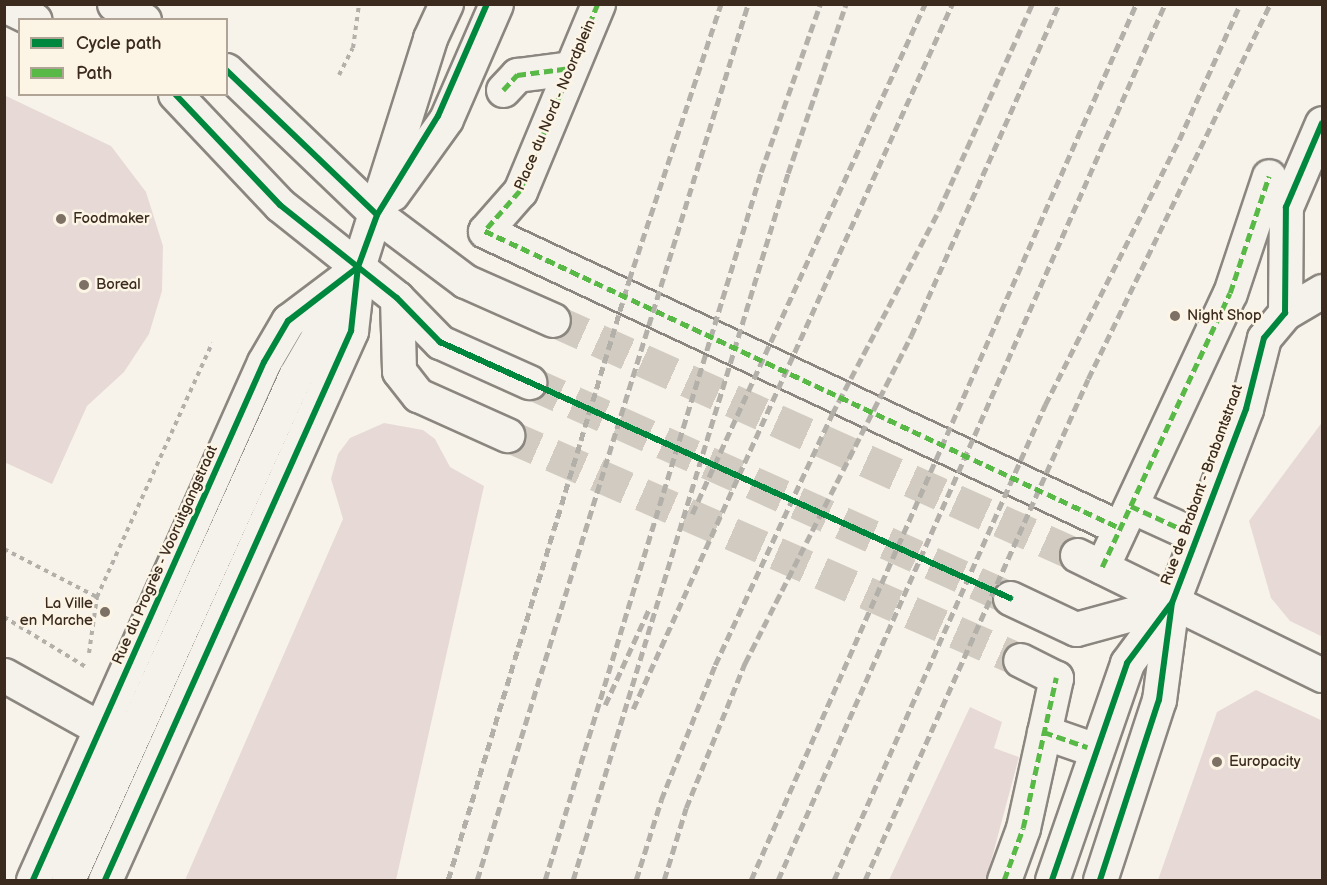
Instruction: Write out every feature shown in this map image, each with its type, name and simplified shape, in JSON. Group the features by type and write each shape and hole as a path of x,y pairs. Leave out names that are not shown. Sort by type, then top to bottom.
{"street":[{"path":"4,4 31,18"},
{"path":"114,4 140,18"},
{"path":"419,4 430,38"},
{"path":"68,880 145,751 351,331 358,267 377,215 430,38 446,4"},
{"path":"377,215 446,119 496,4"},
{"name":"Place du Nord - Noordplein","path":"598,4 520,191 485,231 1125,517"},
{"path":"503,90 517,75 571,68"},
{"path":"228,72 377,215 465,281 553,320"},
{"path":"177,96 280,205 396,298 440,342 529,382"},
{"path":"1285,313 1286,207 1323,123"},
{"path":"1269,176 1230,293 1125,517 1089,561 1323,675"},
{"name":"Rue du Progrès - Vooruitgangstraat","path":"33,880 264,362 288,321 358,267"},
{"name":"Rue de Brabant - Brabantstraat","path":"1100,880 1159,700 1172,603 1246,409 1264,339 1285,313 1323,291"},
{"path":"396,298 399,371 418,395 507,435"},
{"path":"1125,517 1179,528"},
{"path":"1010,598 1076,629 1172,603"},
{"name":"Rue de Brabant - Brabantstraat","path":"1052,880 1127,663 1172,603"},
{"path":"1004,880 1023,828 1056,678 1020,660"},
{"path":"4,675 100,730 145,751"},
{"path":"1044,732 1087,747"},
{"path":"105,880 145,751"}],"path":[{"path":"339,75 353,48 359,4"},
{"path":"87,667 97,597 212,343"},
{"path":"4,549 97,597"},
{"path":"4,617 95,671"}],"building":[{"name":"Boreal","path":"4,95 111,146 146,192 163,246 162,291 149,334 124,372 87,406 52,484 4,462"},
{"path":"1323,421 1323,637 1290,621 1271,598 1249,521"},
{"path":"384,423 423,430 435,439 450,467 484,486 396,880 185,880 343,519 331,479 338,454 350,438"},
{"path":"1256,690 1323,721 1323,880 1158,880 1217,712"},
{"path":"970,707 1002,722 994,748 1019,757 986,880 889,880"}],"tunnel":[{"path":"553,320 1077,555"},
{"path":"529,382 1010,598"},
{"path":"507,435 1020,660"}],"railway":[{"path":"448,880 629,280 721,4"},
{"path":"477,880 748,4"},
{"path":"545,880 761,172 820,4"},
{"path":"573,880 788,173 846,4"},
{"path":"692,514 925,4"},
{"path":"633,709 952,4"},
{"path":"636,880 661,800 715,665 832,414 939,210 1032,4"},
{"path":"664,880 686,808 745,663 911,336 1059,4"},
{"path":"751,880 1136,4"},
{"path":"778,880 1165,4"},
{"path":"834,880 1045,405 1179,140 1240,4"},
{"path":"865,880 1088,379 1270,4"},
{"path":"605,705 649,609"}],"marked path":[{"path":"598,4 520,191 485,231 1120,528"},
{"path":"503,90 517,75 571,68"},
{"path":"1102,567 1230,293 1269,176"},
{"path":"1131,506 1179,528"},
{"path":"1004,880 1023,828 1056,678"},
{"path":"1044,732 1087,747"}],"cycle path":[{"path":"105,880 351,331 358,267 377,215 438,116 487,4"},
{"path":"228,72 377,215"},
{"path":"177,96 280,205 397,298 440,342 1010,598"},
{"path":"1100,880 1159,700 1172,603 1246,409 1264,338 1285,313 1286,207 1322,123"},
{"path":"33,880 264,362 288,321 358,267"},
{"path":"1052,880 1127,663 1170,605"}],"place":[{"name":"Foodmaker","path":"61,219"},
{"name":"Boreal","path":"84,285"},
{"name":"Night Shop","path":"1175,316"},
{"name":"La Ville en Marche","path":"105,612"},
{"name":"Europacity","path":"1217,762"}]}
